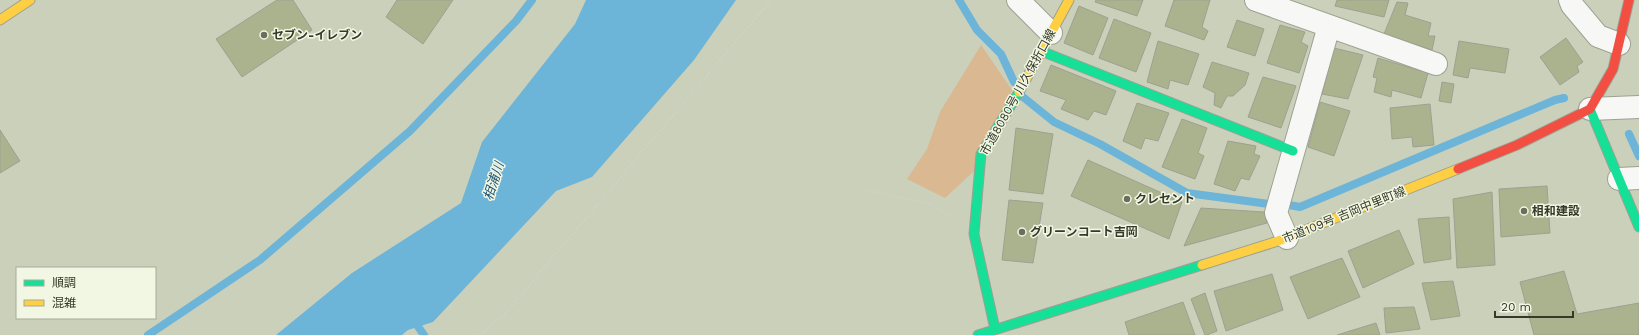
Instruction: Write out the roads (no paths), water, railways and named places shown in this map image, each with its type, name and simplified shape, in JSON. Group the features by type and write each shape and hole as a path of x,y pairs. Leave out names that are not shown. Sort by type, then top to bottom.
{"main road":[{"path":"0,20 30,0"},
{"name":"市道8080号 川久保折口線","path":"995,329 974,234 981,154 1015,99 1069,0"},
{"path":"1629,0 1613,70 1590,109 1629,178 1639,228"},
{"path":"1046,42 1293,151"},
{"name":"市道109号 吉岡中里町線","path":"978,335 1287,238 1516,145 1590,109"}],"street":[{"path":"1018,0 1046,42"},
{"path":"1259,0 1436,64"},
{"path":"1570,0 1572,5 1598,36 1619,44"},
{"path":"1287,238 1276,213 1329,26"},
{"path":"1590,109 1639,107"}],"water":[{"name":"相浦川","path":"586,0 736,0 694,60 592,177 556,191 433,322 408,330 402,335 276,335 352,273 461,203 482,142 575,24"}],"waterway":[{"path":"148,335 260,260 410,131 516,21 532,0"},
{"path":"959,0 977,30 1001,54 1014,82"},
{"path":"1023,97 1054,122 1100,144 1187,193 1269,204"},
{"path":"1289,205 1300,207 1555,100 1564,98"},
{"path":"1629,134 1639,156"},
{"path":"412,318 424,335"}],"place":[{"name":"セブン-イレブン","path":"264,35"},
{"name":"クレセント","path":"1127,199"},
{"name":"相和建設","path":"1524,211"},
{"name":"グリーンコート吉岡","path":"1022,232"}]}
